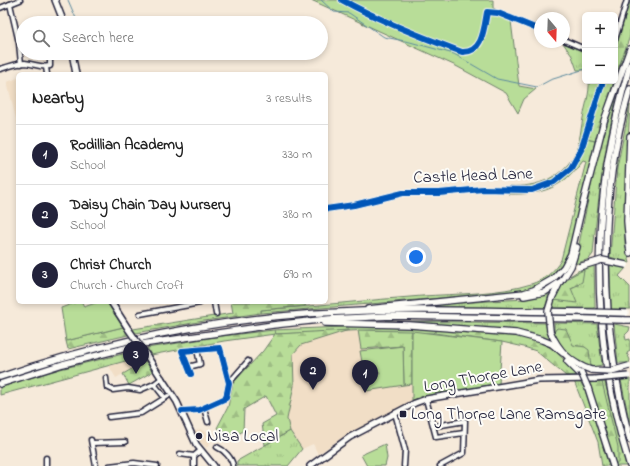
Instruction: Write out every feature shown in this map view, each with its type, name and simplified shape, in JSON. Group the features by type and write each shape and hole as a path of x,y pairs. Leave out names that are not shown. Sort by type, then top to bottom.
{"highway":[{"path":"0,377 34,365 138,338 272,317 345,312 397,305 516,295 545,285 560,273 568,261 574,247 584,200 604,122 630,49"},
{"path":"630,65 619,104 605,172 599,234 599,276 601,318 607,368 616,413 630,466"},
{"path":"630,89 622,119 612,175 606,259 610,343 619,398 630,440"},
{"path":"630,136 627,230 630,253"},
{"path":"563,353 550,331 548,311 552,298 575,256 584,200"},
{"path":"627,230 630,239"},
{"path":"480,298 536,295 548,290 579,267 602,260 628,266"},
{"path":"345,312 585,315 630,320"},
{"path":"0,384 62,364 142,344 273,325 391,316 585,315 628,313"},
{"path":"317,321 516,333 552,344 574,362 591,370 611,371 629,366"},
{"path":"542,340 580,373"},
{"path":"574,362 588,390 613,466"}],"main road":[{"path":"55,0 61,16"},
{"path":"73,60 76,72"},
{"path":"112,304 162,378 182,411 192,438 200,451 214,466"},
{"name":"Long Thorpe Lane","path":"310,466 350,437 395,413 426,399 539,380 595,379 629,376"}],"street":[{"path":"0,8 20,0"},
{"path":"618,30 627,0"},
{"path":"10,4 16,30"},
{"path":"498,13 534,28"},
{"path":"570,43 583,48"},
{"path":"20,60 21,64"},
{"path":"0,69 21,64 33,64 40,68 46,67 50,66 50,60"},
{"path":"46,67 47,72"},
{"name":"Castle Head Lane","path":"328,209 354,205 403,193 532,190 554,182 571,168 581,150 602,84"},
{"path":"140,314 194,304"},
{"path":"214,304 216,314"},
{"path":"182,411 204,408 226,398 229,383 222,350 219,347 182,351 190,374"},
{"path":"188,367 200,364 197,349"},
{"path":"229,383 248,361"},
{"path":"106,378 107,387 113,390 128,388 140,390 154,384 162,378"},
{"path":"112,416 141,413 166,397 154,384"},
{"path":"426,399 435,426 436,437 464,433"},
{"path":"204,408 208,422"},
{"path":"395,413 405,450 404,466"},
{"path":"435,426 465,421 464,453 440,466"},
{"path":"96,466 91,442 124,443"},
{"path":"217,447 226,453 232,461 233,466"},
{"path":"180,454 194,456 200,451"},
{"path":"194,456 194,466"},
{"path":"46,458 46,466"},
{"path":"109,466 134,463 157,466"}],"shaded area":[{"path":"16,79 16,119 7,82"},
{"path":"372,330 434,333 502,342 464,390 412,400 411,402 343,437 318,454 313,444 302,449 290,431 287,419 276,334"},
{"path":"144,356 146,361 116,378 109,366"},
{"path":"200,429 213,436 207,448 196,438 194,432"}],"green space":[{"path":"311,0 493,0 493,8 501,12 511,21 519,86 536,89 524,99 518,113 506,93 456,66"},
{"path":"630,0 630,36 618,70 618,38"},
{"path":"570,46 582,50 582,70 577,70 572,56 566,48 570,48"},
{"path":"621,79 603,166 593,254 589,259 575,264 596,161"},
{"path":"589,84 600,84 587,131 581,147 572,161 562,174 548,183 531,189 510,189 510,186 539,183 549,179 565,168 576,151"},
{"path":"604,84 613,84 595,141 587,139"},
{"path":"630,105 624,220 625,244 630,263 610,257 617,168"},
{"path":"587,139 595,141 569,254 559,270 544,283 525,291 261,313 261,310 422,296 492,292 531,284 540,280 552,272 561,260 586,162 583,161 567,178 551,188 521,194 509,194 509,191 537,189 549,186 559,181 568,174 575,165"},
{"path":"594,264 595,308 552,308 554,300 564,301 571,288 578,285 584,271 570,276 581,269"},
{"path":"610,264 626,268 619,276 630,287 630,309 611,309"},
{"path":"584,270 582,282 571,288 577,303 554,300 565,281"},
{"path":"550,291 545,308 402,306 525,299 541,296"},
{"path":"72,304 83,304 84,307 92,304 108,304 123,327 66,341 61,308"},
{"path":"231,304 306,304 305,306 261,310 261,313 136,333 133,329 233,313"},
{"path":"386,321 545,323 550,340 531,333 515,330"},
{"path":"554,323 597,324 602,365 591,367 585,347 572,346 557,328 554,332"},
{"path":"614,324 630,327 629,331 625,335 626,340 630,339 630,351 627,353 630,360 629,363 618,363"},
{"path":"365,326 438,330 434,333 372,330 276,334 274,330"},
{"path":"123,327 128,335 68,349 66,341"},
{"path":"557,328 566,329 573,345 585,347 589,350 591,367 579,362 563,349 554,332"},
{"path":"274,330 276,334 349,330 301,345 293,354 294,386 287,419 290,431 265,445 262,424 276,416 266,396 244,409 243,431 235,436 217,428 228,407 233,383 263,351 275,334 224,341 151,355 147,348 222,336"},
{"path":"358,330 412,331 412,384 404,385 403,346 361,349"},
{"path":"438,330 523,337 542,342 556,352 574,369 578,376 566,376 536,351 524,347 502,342 434,333"},
{"path":"412,331 502,342 499,384 412,400"},
{"path":"403,346 404,385 366,391 364,376 380,373 379,371 364,373 360,351"},
{"path":"140,350 144,356 0,395 0,387 60,369"},
{"path":"146,361 152,372 129,385 123,374"},
{"path":"630,379 630,425 621,380"},
{"path":"574,381 580,381 585,390 609,466 602,466 598,442"},
{"path":"589,382 602,382 618,447 618,463 614,461"},
{"path":"602,382 605,382 626,466 615,466"},
{"path":"290,431 302,449 288,466 237,466 237,461"},
{"path":"385,444 387,458 385,466 367,466 361,455"}],"waterway":[{"path":"68,0 75,16"},
{"path":"321,0 334,12 349,13 384,37 410,42 454,54 497,79 537,87 550,80 582,70"}],"cycle path":[{"path":"342,0 371,15 462,52 469,51 478,44 483,32 487,12 498,13 534,28"},
{"path":"328,209 354,205 403,193 439,193 483,189 532,190 554,182 571,168 581,150 602,84"},
{"path":"182,411 199,410 226,398 229,383 220,348 182,351 191,374"}],"place":[{"name":"Christ Church","path":"136,374"},
{"name":"Daisy Chain Day Nursery","path":"313,390"},
{"name":"Rodillian Academy","path":"365,393"},
{"name":"Long Thorpe Lane Ramsgate","path":"403,414"},
{"name":"Nisa Local","path":"199,436"}]}
